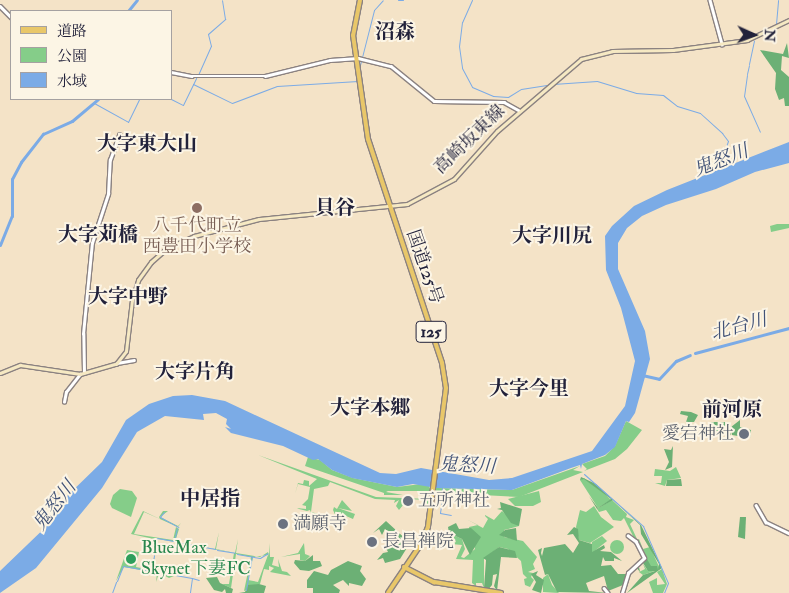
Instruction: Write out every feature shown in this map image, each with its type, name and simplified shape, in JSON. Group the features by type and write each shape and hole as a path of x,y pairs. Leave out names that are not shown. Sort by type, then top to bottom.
{"main road":[{"name":"国道125号","path":"360,0 353,22 355,58 365,127 389,208 444,374 446,397 425,535 388,593"},
{"name":"高崎坂東線","path":"117,363 126,350 136,285 151,262 170,246 194,236 260,218 389,208 407,204 450,181 520,111 570,66 589,56 616,51 675,50 753,39 789,20"},
{"path":"0,374 20,365 82,374 117,363"},
{"path":"404,567 434,582 501,593"}],"street":[{"path":"710,0 722,44"},
{"path":"0,6 10,16"},
{"path":"172,72 192,76 265,76 318,62 355,58 391,66 434,101 500,102 520,111"},
{"path":"64,402 66,392 82,374 83,334 92,243 108,194 110,160 118,135"},
{"path":"117,363 134,360"},
{"path":"756,505 766,522 789,533"},
{"path":"622,593 628,573 644,558 636,542 628,536"},
{"path":"604,588 608,593"}],"green space":[{"path":"787,43 789,58 782,56 781,70 789,77 789,106 785,106 784,98 779,100 775,89 776,73 760,50 783,54"},
{"path":"789,224 789,228 771,232 770,226"},
{"path":"681,411 698,415 694,422 686,422 688,416 680,414"},
{"path":"740,420 740,427 751,430 750,438 732,435 731,427"},
{"path":"626,421 642,430 627,449 615,459 584,471 587,469 582,464 605,456 615,446"},
{"path":"711,422 728,422 731,435 709,429"},
{"path":"673,446 672,467 665,470 669,462 664,449 671,450"},
{"path":"258,455 376,497 429,499 427,520 427,500 408,499 399,510 396,506 399,500 394,503 395,500 375,499 330,482 328,486 314,489 311,512 326,516 319,520 311,513 310,510 297,508 306,509 306,506 302,505 308,499 310,487 298,484 295,494 298,483 303,484 304,480 309,481 309,486 317,479"},
{"path":"308,457 320,460 332,470 353,478 397,487 421,484 429,486 431,491 388,491 386,492 403,495 384,495 384,493 305,466"},
{"path":"580,466 573,470 583,472 519,497 464,494 442,497 441,494 441,497 437,498 440,492 433,492 433,488 512,490"},
{"path":"676,467 681,478 667,480 665,486 655,483 661,483 662,476 654,476 655,469 670,471"},
{"path":"581,477 596,484 641,525 662,568 627,593 643,575 655,571 648,571 643,563 639,567 640,572 636,567 639,564 647,559 651,566 657,566 658,570 659,564 641,534 640,525 613,500 597,509 589,496 598,508 611,499 584,479 580,480"},
{"path":"584,478 611,500 598,508 580,480"},
{"path":"681,479 682,486 666,486 667,480"},
{"path":"120,489 132,491 137,498 131,517 112,508 110,504 113,495"},
{"path":"539,491 541,502 533,506 515,506 508,499"},
{"path":"342,500 352,511 338,508 355,514 353,519 346,516 343,522 338,521 333,510 334,507 337,509"},
{"path":"612,500 627,514 626,517 634,520 630,524 637,539 635,540 624,518 621,521 613,520 606,510 599,512 597,509"},
{"path":"500,502 522,509 519,526 511,523 502,510 497,509 501,508"},
{"path":"594,506 601,517 614,527 590,543 579,540 576,527 580,510 586,512"},
{"path":"143,511 160,519 159,517 163,511 168,511 160,517 178,526 181,523 178,527 144,512 134,534 173,540 176,527 179,529 175,542 158,539 155,554 151,554 154,539 131,534"},
{"path":"502,511 519,526 504,530 504,537 523,541 537,557 533,564 535,569 528,572 533,573 531,577 534,580 530,587 525,585 524,579 527,578 523,574 521,561 508,549 499,547 484,559 484,588 482,583 476,583 476,586 472,583 473,560 456,559 462,545 451,544 456,542 454,538 450,540 449,533 462,539 465,549 461,557 464,558 475,549 469,527 478,525 483,528 488,519 485,515 494,520"},
{"path":"740,517 746,517 745,539 738,537"},
{"path":"386,521 410,543 400,559 385,563 383,558 377,560 383,553 388,552 385,546 393,536 385,529 382,535 379,529 373,533"},
{"path":"456,523 459,529 471,528 481,537 470,555 462,539 449,533 448,527"},
{"path":"574,527 578,529 579,540 592,544 592,552 604,545 605,548 600,551 611,552 622,561 614,558 614,561 605,561 603,557 601,566 611,565 618,574 626,574 623,585 608,591 604,576 586,583 589,591 607,593 557,592 548,574 545,575 538,550 542,548 542,556 544,548 565,544 573,553 579,543 573,534 567,535"},
{"path":"516,528 517,541 499,535 505,530"},
{"path":"219,532 216,549 235,553 238,539 236,553 257,556 253,557 248,580 258,582 268,555 262,556 268,552 269,556 270,543 270,557 274,557 272,565 279,567 278,559 282,571 287,572 291,576 270,572 274,568 269,566 269,570 264,569 260,584 244,591 251,557 236,554 231,588 222,584 229,584 234,553 176,542 215,549"},
{"path":"602,536 607,541 592,553 592,542"},
{"path":"639,539 643,549 650,547 660,569 643,575 639,572 645,569 643,564 648,571 636,541"},
{"path":"614,540 620,540 624,547 620,554 614,554 610,550 610,544"},
{"path":"304,543 305,554 310,556 305,561 300,560 300,554 281,557 298,553"},
{"path":"499,547 515,551 517,558 501,557 497,591 494,586 497,574 493,575 492,585 488,590 484,588 486,560 483,558"},
{"path":"127,550 139,552 136,567 151,570 155,555 152,571 174,576 169,578 159,573 156,582 157,573 124,567 116,581"},
{"path":"313,555 313,561 320,561 322,566 309,571 300,570 294,563 295,560 305,561"},
{"path":"348,561 362,566 360,571 366,579 362,586 349,583 349,586 343,580 333,585 340,590 339,593 313,593 313,588 307,588 307,580 314,571 328,575 331,570"},
{"path":"662,569 667,584 663,593 653,593 649,582 657,578 657,585 665,584 657,572"},
{"path":"538,571 536,575 544,580 541,593 532,590 536,582 531,574"},
{"path":"548,574 552,585 559,593 543,592 543,578"},
{"path":"217,577 220,583 233,589 232,593 226,593 225,589 222,592 214,590 206,578"},
{"path":"259,584 266,586 264,593 239,593 245,592 248,585"}],"water":[{"path":"789,142 789,163 755,172 716,189 666,205 642,216 627,228 618,243 618,269 645,331 650,359 635,413 629,422 626,421 615,447 605,455 582,464 581,469 580,465 512,490 436,488 413,484 397,487 352,478 332,470 318,459 313,460 283,446 231,433 225,427 231,429 226,424 227,419 216,413 203,414 204,420 165,416 137,432 102,488 36,568 0,593 0,571 53,520 65,498 102,462 126,420 149,404 173,396 192,395 225,401 380,473 396,474 421,468 489,480 512,478 592,451 625,406 635,361 621,308 606,270 605,236 612,226 634,206 667,190"}],"waterway":[{"path":"129,10 137,0"},
{"path":"198,75 211,46 208,34 225,19 222,0"},
{"path":"359,69 374,10 383,0"},
{"path":"398,0 403,0"},
{"path":"472,0 462,22 459,46 462,68 472,87 493,96 508,97 521,89 547,85"},
{"path":"776,24 778,0"},
{"path":"749,64 754,41"},
{"path":"747,74 749,65"},
{"path":"747,75 744,96 760,132"},
{"path":"172,100 183,105 196,78"},
{"path":"193,84 232,103 277,86 358,81"},
{"name":"鬼怒川","path":"553,84 597,81 636,93 663,95 677,106 700,113 722,133 728,141 723,155 725,167"},
{"path":"0,245 12,216 12,179 21,162 43,134 72,121 97,100"},
{"path":"94,103 128,122 139,100"},
{"name":"北台川","path":"695,353 789,328"},
{"name":"北台川","path":"642,375 659,379 676,361 690,355"},
{"path":"584,474 643,526 668,583 664,593"},
{"path":"442,488 442,494"},
{"path":"442,500 440,513 451,515"},
{"path":"164,512 160,517 178,527"},
{"path":"154,554 157,538 174,541 177,528"},
{"path":"176,542 215,549"},
{"path":"217,550 235,553"},
{"path":"237,554 260,558 268,553"},
{"path":"117,581 123,566 151,571 154,555"},
{"path":"246,590 252,557"},
{"path":"151,571 174,575"},
{"path":"175,575 192,578 190,593"},
{"path":"192,578 199,580"},
{"path":"112,593 116,582"}],"place":[{"name":"八千代町立 西豊田小学校","path":"197,208"},
{"name":"愛宕神社","path":"744,434"},
{"name":"五所神社","path":"408,501"},
{"name":"満願寺","path":"283,524"},
{"name":"長昌禅院","path":"372,542"},
{"name":"BlueMax Skynet下妻FC","path":"131,559"}],"district":[{"name":"沼森","path":"395,31"},
{"name":"大字東大山","path":"147,143"},
{"name":"貝谷","path":"335,207"},
{"name":"大字苅橋","path":"98,234"},
{"name":"大字川尻","path":"552,235"},
{"name":"大字中野","path":"128,296"},
{"name":"大字片角","path":"195,371"},
{"name":"大字今里","path":"529,388"},
{"name":"大字本郷","path":"370,407"},
{"name":"前河原","path":"732,409"},
{"name":"中居指","path":"210,498"}]}
